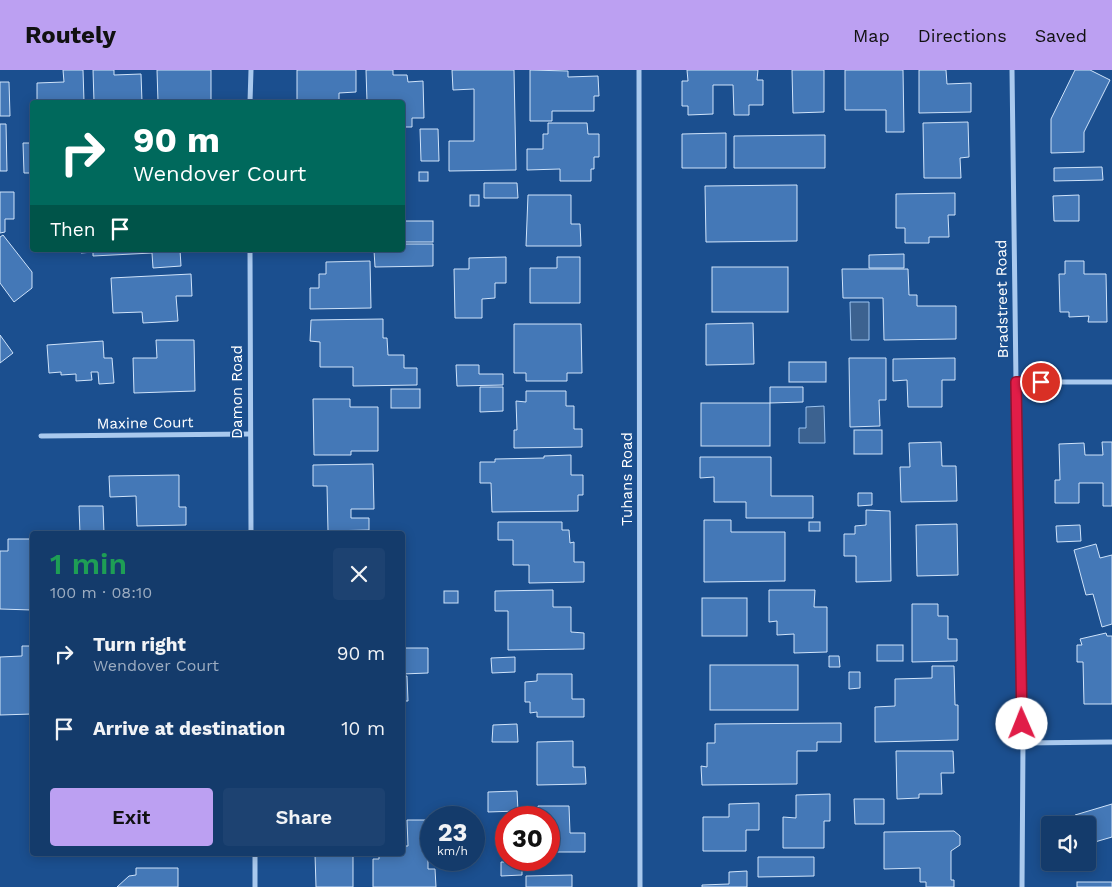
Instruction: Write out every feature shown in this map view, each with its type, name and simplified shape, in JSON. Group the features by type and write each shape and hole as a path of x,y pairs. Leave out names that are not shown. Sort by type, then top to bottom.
{"street":[{"path":"250,70 250,100"},
{"name":"Tuhans Road","path":"639,70 640,887"},
{"name":"Bradstreet Road","path":"1012,70 1023,743 1022,887"},
{"name":"Damon Road","path":"250,252 251,531"},
{"path":"1016,382 1112,382"},
{"name":"Maxine Court","path":"42,436 250,434"},
{"path":"1023,743 1112,742"},
{"path":"255,856 256,887"}],"water":[{"path":"850,302 869,302 869,340 851,340"},
{"path":"824,406 825,443 799,443 799,428 806,428 806,407"}],"building":[{"path":"63,70 83,70 84,100 37,100 37,83 64,82"},
{"path":"93,70 114,70 114,75 141,74 142,100 94,100"},
{"path":"157,70 211,70 211,100 158,100"},
{"path":"297,70 356,70 356,92 339,93 339,100 297,100"},
{"path":"366,70 393,70 393,75 407,75 408,82 423,81 424,118 412,118 412,127 405,127 405,100 367,100"},
{"path":"452,70 514,70 516,170 449,171 449,141 474,141 474,89 453,90"},
{"path":"530,70 568,71 568,77 598,76 599,96 594,96 594,111 552,111 552,121 530,121"},
{"path":"687,70 758,70 757,80 763,80 763,105 749,105 749,115 734,115 733,85 713,85 713,114 688,115 688,106 682,106 682,81 688,81"},
{"path":"792,70 824,70 824,112 793,113"},
{"path":"845,70 903,70 904,132 886,132 886,110 845,110"},
{"path":"919,70 946,70 947,84 971,83 971,112 919,113"},
{"path":"1075,70 1090,70 1110,80 1084,132 1084,152 1051,153 1051,119"},
{"path":"0,82 9,82 10,116 0,116"},
{"path":"968,122 969,157 960,158 961,178 924,178 923,123"},
{"path":"548,123 587,123 588,134 599,134 599,157 594,157 591,181 560,181 560,169 527,170 527,149 543,149 543,134 548,134"},
{"path":"0,124 6,124 7,171 0,171"},
{"path":"420,129 438,129 439,161 421,161"},
{"path":"726,133 726,168 682,168 682,134"},
{"path":"825,135 825,168 734,168 734,136"},
{"path":"23,143 30,143 30,173 24,173"},
{"path":"1102,167 1103,180 1054,181 1054,168"},
{"path":"419,172 428,172 428,181 419,181"},
{"path":"484,183 517,183 518,198 484,198"},
{"path":"797,185 797,241 706,242 705,186"},
{"path":"0,192 14,192 14,219 5,219 5,232 0,233"},
{"path":"955,193 955,215 948,215 949,237 929,237 929,243 905,243 905,228 896,228 896,194"},
{"path":"470,195 479,195 479,206 470,206"},
{"path":"528,195 571,195 571,224 580,224 581,246 526,246"},
{"path":"1079,195 1079,221 1054,221 1053,196"},
{"path":"405,221 433,221 433,242 405,242"},
{"path":"3,235 32,272 32,288 14,302 0,283 0,237"},
{"path":"405,244 433,244 433,266 375,267 374,252 405,252"},
{"path":"93,252 180,252 181,266 153,268 152,253 93,256"},
{"path":"904,254 904,268 869,268 869,255"},
{"path":"506,257 506,283 495,283 495,298 482,299 482,318 455,318 454,269 469,269 469,258"},
{"path":"557,257 580,257 580,303 530,303 530,268 557,268"},
{"path":"370,261 371,308 310,309 310,288 319,288 319,274 326,274 326,262"},
{"path":"1065,261 1084,261 1084,274 1106,274 1107,322 1088,322 1089,316 1069,317 1069,312 1060,312 1059,274 1065,274"},
{"path":"712,267 788,267 788,312 712,312"},
{"path":"842,269 908,269 909,295 917,295 917,306 956,306 956,339 884,340 883,298 843,298"},
{"path":"191,274 192,296 176,296 178,321 143,323 142,312 113,313 111,278"},
{"path":"383,319 383,338 387,338 388,355 404,355 404,368 417,368 417,385 353,386 353,367 320,367 320,342 310,341 311,320"},
{"path":"753,323 754,364 706,365 706,324"},
{"path":"514,324 581,324 582,373 567,373 567,381 526,381 526,373 514,373"},
{"path":"0,335 13,353 0,363"},
{"path":"156,340 194,340 195,391 134,393 133,358 157,358"},
{"path":"103,341 104,358 112,358 114,383 99,384 98,372 91,372 92,380 76,381 76,374 61,375 61,372 49,373 47,345"},
{"path":"849,358 886,358 886,400 879,400 880,426 850,427"},
{"path":"955,358 955,380 942,380 942,407 908,407 907,380 893,381 893,359"},
{"path":"789,362 826,362 826,382 789,382"},
{"path":"456,365 479,365 479,374 503,374 503,385 457,386"},
{"path":"480,387 503,387 503,411 480,412"},
{"path":"770,387 803,387 803,402 770,403"},
{"path":"391,389 420,389 420,408 391,408"},
{"path":"526,391 566,391 566,406 574,406 574,429 582,429 582,447 514,448 514,430 517,430 516,401 526,402"},
{"path":"313,399 350,399 350,407 378,407 378,451 351,451 351,455 314,455"},
{"path":"701,403 770,403 770,446 701,446"},
{"path":"854,430 882,430 882,454 854,454"},
{"path":"941,442 942,466 956,466 957,501 901,502 900,467 910,467 909,443"},
{"path":"1102,442 1112,442 1112,506 1103,506 1103,483 1079,483 1079,503 1055,503 1055,480 1060,480 1059,444 1084,443 1085,455 1103,455"},
{"path":"571,455 571,475 583,475 583,495 578,495 578,511 492,512 491,483 480,483 480,462 495,462 495,459 544,458 544,456"},
{"path":"700,457 771,457 771,496 813,496 813,518 746,518 746,502 714,502 714,477 700,478"},
{"path":"373,464 374,509 351,509 351,518 369,518 369,530 328,531 327,486 313,486 313,465"},
{"path":"179,475 179,507 186,507 186,525 137,526 136,496 110,497 109,476"},
{"path":"858,493 872,493 872,505 858,506"},
{"path":"79,506 103,506 104,531 80,531"},
{"path":"866,510 890,511 891,581 856,582 856,556 844,556 844,534 855,534 855,526 866,525"},
{"path":"704,520 731,520 731,532 785,532 785,581 704,582"},
{"path":"498,522 562,522 562,530 569,530 570,543 574,542 574,562 584,562 584,582 529,583 529,565 513,565 513,540 498,540"},
{"path":"809,522 820,522 820,531 809,531"},
{"path":"957,524 958,575 917,576 916,525"},
{"path":"1080,525 1081,541 1057,542 1056,526"},
{"path":"8,539 30,539 30,610 0,609 0,551 8,551"},
{"path":"1096,544 1100,558 1112,555 1112,624 1102,627 1093,594 1086,595 1074,550"},
{"path":"553,590 553,607 571,607 571,632 584,633 584,649 508,650 508,611 495,611 495,591"},
{"path":"769,590 815,590 814,607 827,607 827,652 794,653 794,634 777,635 777,621 769,622"},
{"path":"444,591 458,591 458,603 444,603"},
{"path":"702,598 747,598 747,636 702,636"},
{"path":"912,604 938,604 938,616 948,616 948,639 957,639 957,661 912,662"},
{"path":"1106,633 1107,636 1112,636 1112,704 1084,704 1083,662 1077,662 1077,645 1082,645 1080,639"},
{"path":"877,645 903,645 903,661 877,661"},
{"path":"22,646 30,646 30,714 0,715 0,657 22,656"},
{"path":"405,648 428,648 428,673 405,674"},
{"path":"829,656 839,656 840,667 829,667"},
{"path":"515,657 515,672 492,673 491,658"},
{"path":"710,665 798,665 798,710 710,710"},
{"path":"932,666 954,666 955,705 958,705 958,740 875,742 875,707 895,706 895,679 932,678"},
{"path":"849,672 860,672 860,688 849,689"},
{"path":"537,674 572,674 572,699 584,699 584,717 537,717 537,712 530,713 530,702 525,702 525,682 537,681"},
{"path":"405,676 407,676 408,701 405,701"},
{"path":"841,723 841,742 817,742 817,751 797,751 797,784 702,785 701,766 707,767 707,743 715,743 715,724"},
{"path":"517,724 518,742 492,742 493,725"},
{"path":"573,741 573,767 585,767 586,784 537,785 537,742"},
{"path":"896,751 953,751 954,773 941,773 942,794 919,794 919,798 897,799"},
{"path":"517,791 518,806 495,806 495,812 488,812 488,792"},
{"path":"830,794 830,821 824,821 824,848 783,848 783,817 796,818 796,795"},
{"path":"854,799 884,799 884,824 855,824"},
{"path":"759,803 759,830 746,830 746,851 703,851 703,817 729,817 729,804"},
{"path":"1112,804 1112,837 1096,842 1096,816 1075,815"},
{"path":"560,806 569,806 570,833 585,833 585,852 560,852"},
{"path":"407,820 420,820 420,871 435,871 436,887 373,887 373,859 379,859 379,856 405,856 405,846 408,846"},
{"path":"954,831 960,836 960,845 951,851 951,880 954,880 954,887 926,887 926,882 920,882 920,868 884,869 884,832"},
{"path":"315,856 353,856 353,887 316,887"},
{"path":"758,857 814,857 814,876 758,877"},
{"path":"136,868 178,868 178,887 117,887 129,876 136,875"},
{"path":"501,871 522,871 522,875 501,876"},
{"path":"747,871 747,887 702,887 702,885 729,884 729,872"},
{"path":"572,875 572,887 526,887 526,876"},
{"path":"1077,882 1112,882 1112,887 1077,887"}],"route":[{"path":"1022,724 1016,382 1041,382"}]}
